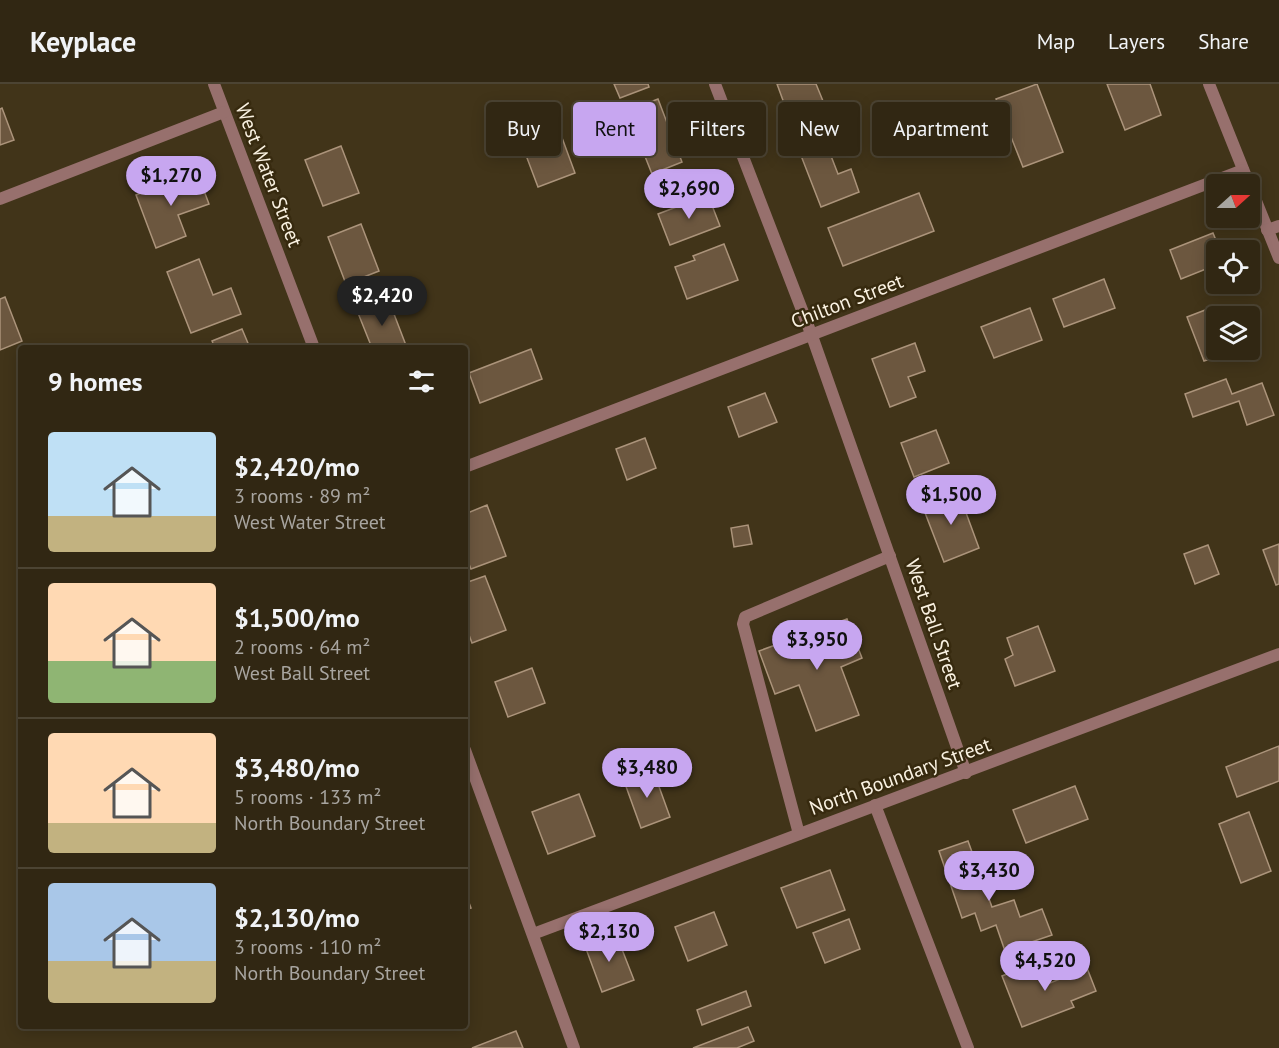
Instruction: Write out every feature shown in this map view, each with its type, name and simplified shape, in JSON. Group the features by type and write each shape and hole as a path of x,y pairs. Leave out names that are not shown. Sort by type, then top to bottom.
{"street":[{"name":"West Ball Street","path":"715,84 812,336 966,773"},
{"path":"1209,84 1245,174"},
{"name":"West Water Street","path":"218,85 224,112 313,345"},
{"path":"0,199 224,112"},
{"name":"Chilton Street","path":"468,466 1243,170"},
{"path":"1260,205 1273,228 1279,258"},
{"path":"799,834 743,624 745,617 890,556"},
{"name":"North Boundary Street","path":"534,934 1279,654"},
{"path":"468,758 574,1048"},
{"path":"875,805 968,1048"}],"building":[{"path":"614,84 648,84 649,87 620,98"},
{"path":"777,84 816,84 823,101 820,102 784,102"},
{"path":"1037,84 1063,152 1023,167 1010,134 1010,102 997,102 996,99"},
{"path":"1107,84 1150,84 1161,115 1125,130"},
{"path":"658,99 668,125 668,156 680,156 682,162 652,174 645,156 656,156 656,102 650,102"},
{"path":"2,108 14,140 0,145 0,109"},
{"path":"561,135 575,173 538,187 526,156 561,156"},
{"path":"341,146 359,193 323,206 305,160"},
{"path":"801,156 831,156 838,174 851,169 859,192 821,207"},
{"path":"197,172 209,204 178,215 186,236 156,248 136,195"},
{"path":"919,193 934,231 843,266 828,228"},
{"path":"708,195 720,226 670,245 658,214"},
{"path":"361,224 379,271 346,284 328,237"},
{"path":"1213,233 1216,240 1206,240 1206,269 1181,279 1170,250"},
{"path":"724,244 738,280 687,299 675,267 695,260 693,256"},
{"path":"199,259 213,295 231,288 241,314 191,333 167,272"},
{"path":"1104,279 1115,308 1064,327 1053,299"},
{"path":"5,297 22,341 0,350 0,299"},
{"path":"389,301 406,345 371,345 358,313"},
{"path":"1030,308 1042,340 994,358 981,327"},
{"path":"1206,310 1207,360 1204,361 1187,317"},
{"path":"242,329 249,345 214,345 212,341"},
{"path":"915,343 925,371 908,377 916,397 890,407 872,359"},
{"path":"531,349 542,379 480,403 469,373"},
{"path":"1226,379 1232,394 1262,383 1274,415 1247,425 1239,401 1193,417 1185,394"},
{"path":"765,393 777,422 739,437 728,407"},
{"path":"936,430 949,463 914,477 901,443"},
{"path":"645,438 656,468 627,480 616,449"},
{"path":"958,491 979,548 944,562 922,505"},
{"path":"487,505 506,556 471,569 468,562 468,513"},
{"path":"748,525 752,544 734,547 731,528"},
{"path":"1279,544 1279,584 1276,585 1263,550"},
{"path":"1208,545 1219,574 1195,584 1184,554"},
{"path":"485,576 506,630 472,643 468,632 468,582"},
{"path":"847,619 862,658 841,667 859,715 816,731 799,685 775,694 759,651"},
{"path":"1038,626 1055,671 1015,686 1005,659 1013,655 1007,638"},
{"path":"532,668 545,703 508,717 495,682"},
{"path":"1279,746 1279,781 1237,797 1226,767"},
{"path":"653,770 670,817 641,828 624,781"},
{"path":"1075,786 1088,819 1026,843 1013,810"},
{"path":"579,794 595,836 548,854 532,812"},
{"path":"1249,812 1271,871 1241,883 1219,824"},
{"path":"968,841 992,907 1014,900 1020,917 1042,909 1052,935 1005,951 996,925 981,931 975,913 962,918 939,851"},
{"path":"830,870 845,910 797,928 781,888"},
{"path":"714,912 727,945 688,961 675,927"},
{"path":"849,919 860,949 825,963 813,933"},
{"path":"616,934 634,980 602,992 585,946"},
{"path":"1042,960 1050,983 1087,968 1096,991 1071,1001 1074,1007 1022,1027 1002,976"},
{"path":"746,991 751,1006 702,1025 697,1010"},
{"path":"748,1027 754,1041 737,1048 693,1048"},
{"path":"516,1031 523,1048 472,1048"}]}
